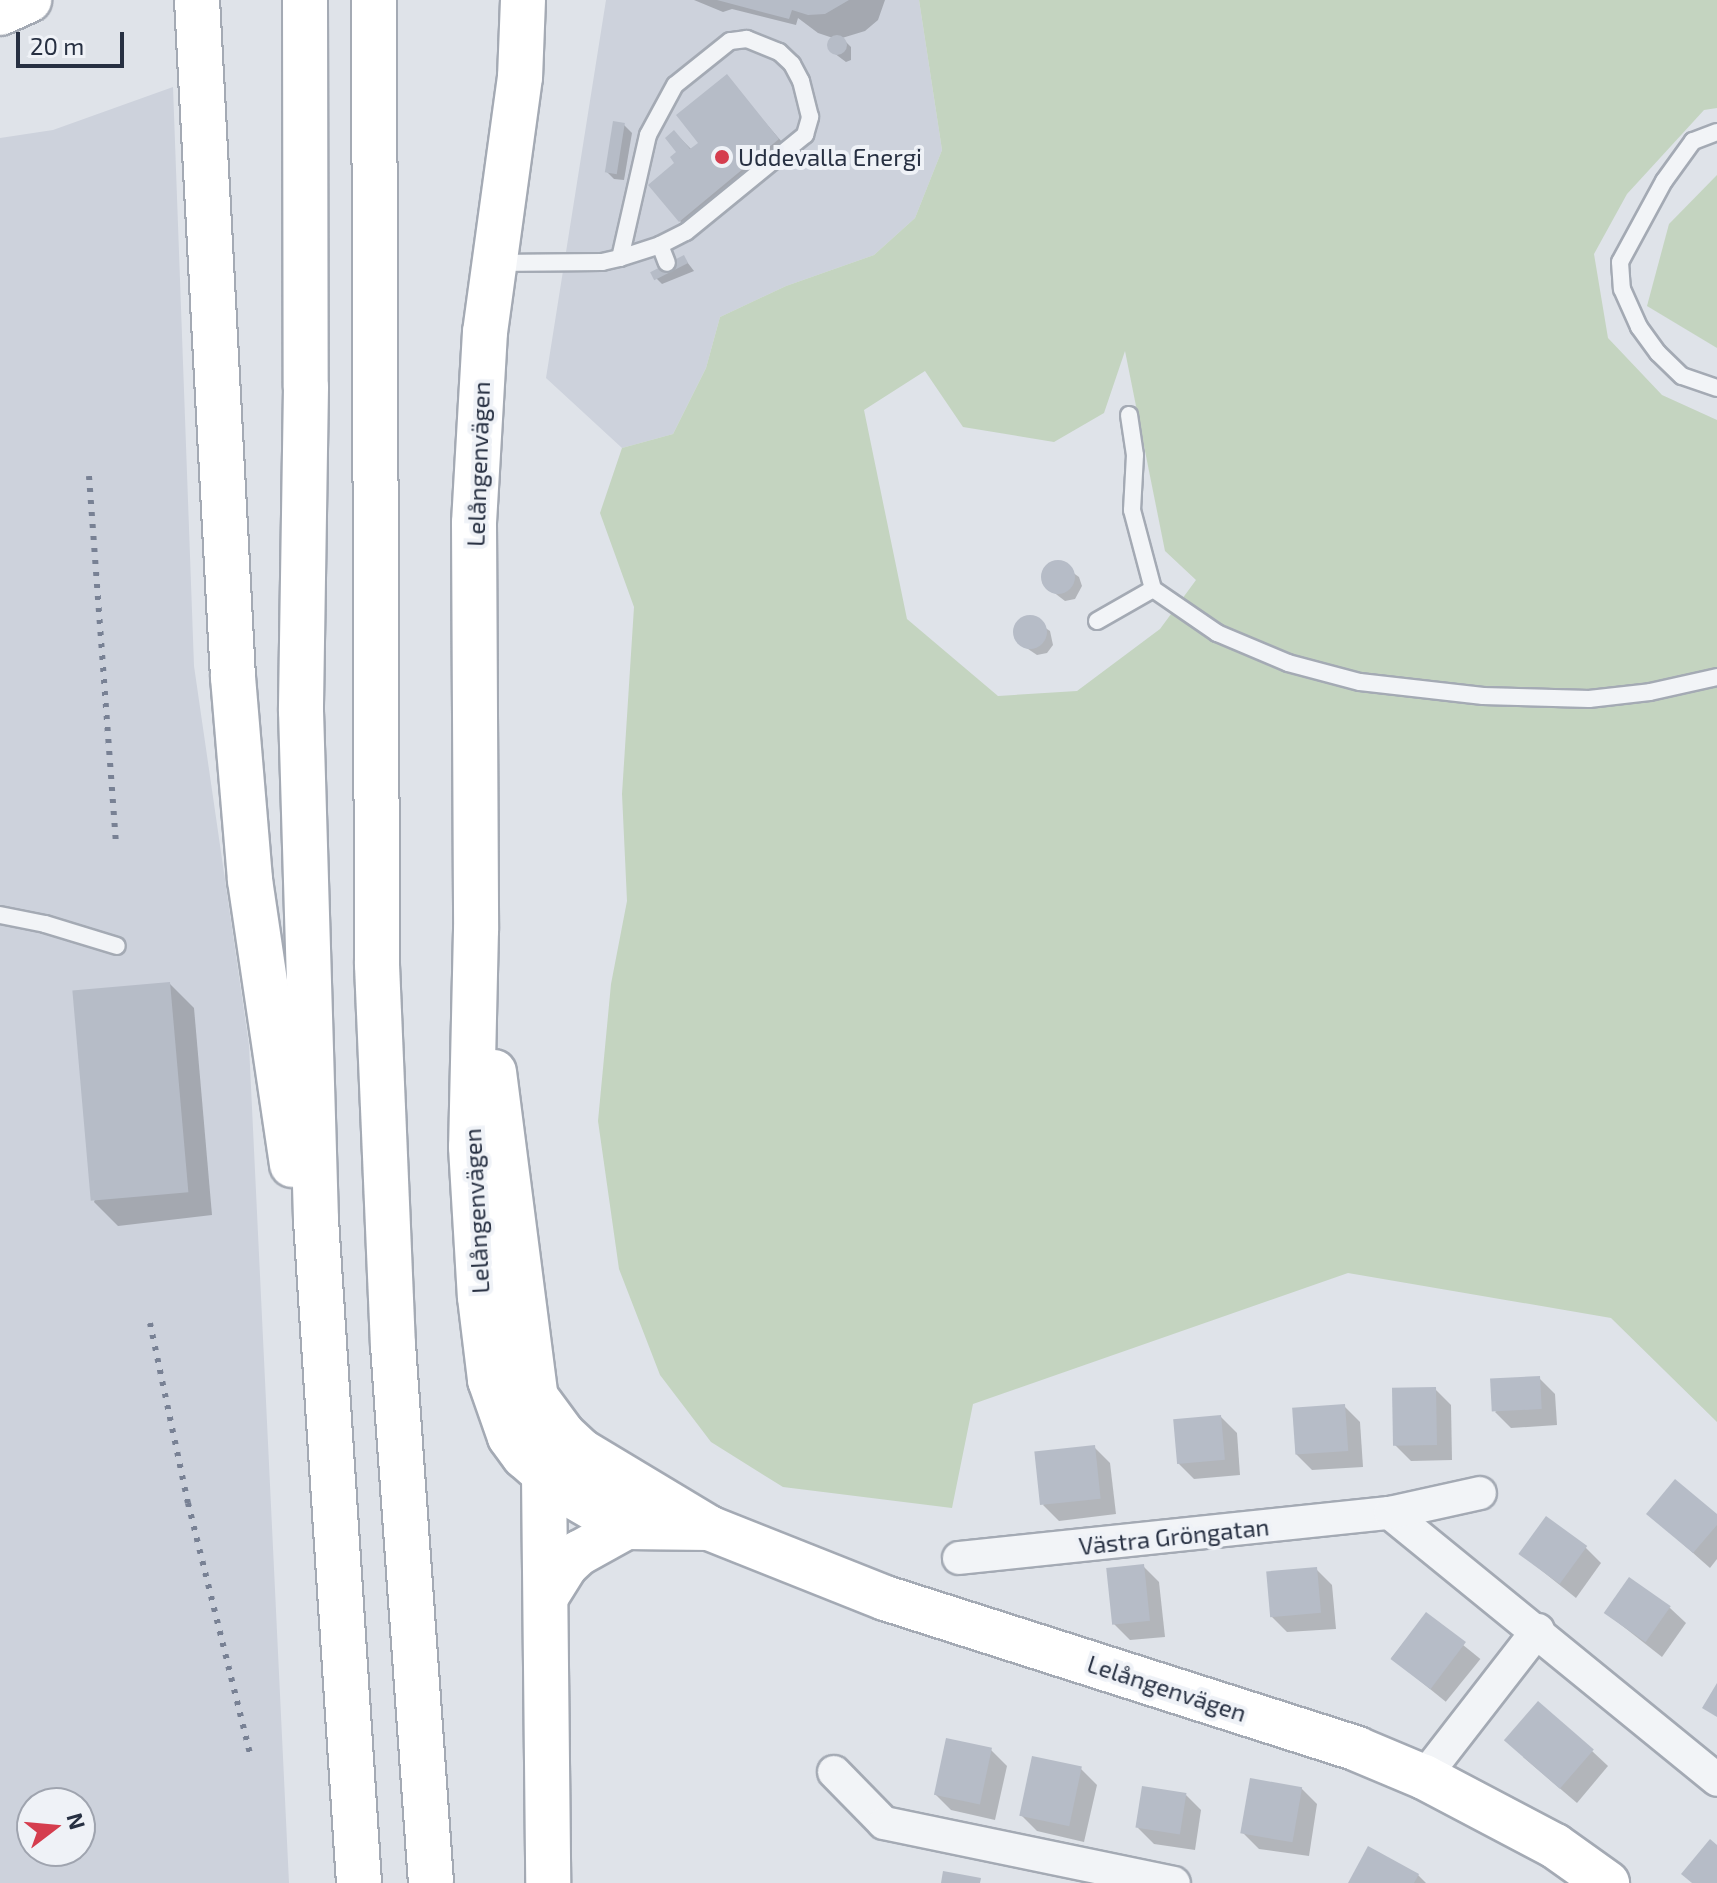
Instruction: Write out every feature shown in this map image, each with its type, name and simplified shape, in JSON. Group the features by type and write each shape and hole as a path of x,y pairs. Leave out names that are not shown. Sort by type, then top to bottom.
{"main road":[{"path":"0,13 29,0"},
{"path":"197,0 233,677 250,880 277,1077 322,1342"},
{"path":"305,0 306,387 301,711 322,1342 359,1883"},
{"path":"374,0 377,965 393,1345 431,1883"},
{"name":"Lelångenvägen","path":"523,0 520,77 485,332 474,523 476,930 471,1147 480,1297 490,1380 510,1437 544,1475 564,1491 626,1527 709,1528"},
{"name":"Lelångenvägen","path":"476,930 538,1400 544,1475"},
{"name":"Lelångenvägen","path":"538,1400 563,1434 581,1451 709,1528 885,1598 1342,1744 1424,1777 1555,1846 1607,1883"},
{"path":"544,1475 548,1883"},
{"path":"547,1595 566,1565 579,1553 626,1527"}],"street":[{"name":"Västra Gröngatan","path":"959,1558 1390,1513 1480,1493"},
{"path":"1390,1513 1538,1630 1717,1780"},
{"path":"1424,1777 1538,1630"},
{"path":"834,1772 884,1823 1174,1883"}],"lane":[{"path":"493,263 584,265 620,258 660,245 686,232 805,135 810,117 801,81 792,64 765,44 747,39 730,41 687,73 664,101 648,135 620,258"},
{"path":"1717,132 1693,141 1664,181 1620,262 1622,289 1639,327 1652,344 1682,376 1717,388"},
{"path":"660,245 667,263"},
{"path":"1129,415 1135,455 1132,510 1153,589 1217,633 1249,649 1360,682 1483,696 1563,699 1650,692 1717,677"},
{"path":"1097,621 1153,589"},
{"path":"0,915 45,924 117,946"}],"shaded area":[{"path":"606,0 919,0 942,150 915,218 874,255 786,286 720,317 706,368 673,434 622,448 546,378"},
{"path":"173,87 194,666 249,1045 289,1883 0,1883 0,138 53,130"}],"green space":[{"path":"919,0 1717,0 1717,108 1704,110 1627,194 1594,254 1608,338 1662,395 1717,420 1717,1422 1611,1318 1348,1273 973,1404 952,1508 783,1487 711,1442 660,1375 619,1269 598,1121 611,984 627,901 622,794 634,607 600,513 622,448 673,434 706,368 720,317 786,286 874,255 915,218 942,150","holes":["1125,351 1165,551 1196,580 1160,629 1077,691 998,696 907,619 864,410 925,371 963,427 1054,442 1104,413"]},
{"path":"1717,175 1717,348 1647,306 1669,224"}],"building":[{"path":"717,0 849,0 825,14 808,15 792,10 789,19"},
{"path":"837,35 844,38 847,45 844,52 837,55 830,52 827,45 830,38"},
{"path":"727,74 779,139 679,222 648,185 674,163 670,157 676,152 665,138 674,130 690,149 698,143 676,115"},
{"path":"613,121 625,123 617,174 605,172"},
{"path":"684,255 688,263 654,280 650,272"},
{"path":"1058,560 1070,565 1075,577 1070,589 1058,594 1046,589 1041,577 1046,565"},
{"path":"1030,615 1042,620 1047,632 1042,644 1030,649 1018,644 1013,632 1018,620"},
{"path":"170,982 188,1192 91,1201 72,991"},
{"path":"1540,1376 1542,1409 1492,1412 1490,1379"},
{"path":"1436,1387 1437,1445 1393,1446 1392,1388"},
{"path":"1345,1404 1348,1451 1295,1455 1292,1408"},
{"path":"1221,1415 1225,1460 1177,1464 1173,1419"},
{"path":"1095,1445 1101,1499 1040,1505 1034,1451"},
{"path":"1675,1479 1717,1514 1717,1525 1693,1553 1646,1514"},
{"path":"1546,1516 1587,1546 1560,1584 1518,1554"},
{"path":"1144,1564 1150,1621 1112,1625 1106,1568"},
{"path":"1317,1567 1321,1613 1270,1617 1266,1571"},
{"path":"1629,1577 1671,1606 1646,1642 1604,1613"},
{"path":"1426,1612 1466,1642 1430,1689 1390,1659"},
{"path":"1717,1683 1717,1717 1702,1708"},
{"path":"1538,1701 1594,1750 1560,1789 1504,1740"},
{"path":"946,1738 992,1748 980,1805 934,1795"},
{"path":"1032,1756 1082,1767 1069,1826 1019,1816"},
{"path":"1250,1778 1302,1787 1292,1842 1240,1833"},
{"path":"1142,1786 1186,1793 1180,1835 1135,1827"},
{"path":"1710,1839 1717,1845 1717,1883 1692,1883 1681,1874"},
{"path":"1368,1846 1419,1874 1414,1883 1348,1883"},
{"path":"943,1871 981,1878 980,1883 941,1883"}],"railway":[{"path":"89,476 116,846"},
{"path":"150,1323 188,1503 250,1754"}],"place":[{"name":"Uddevalla Energi","path":"722,157"}]}
